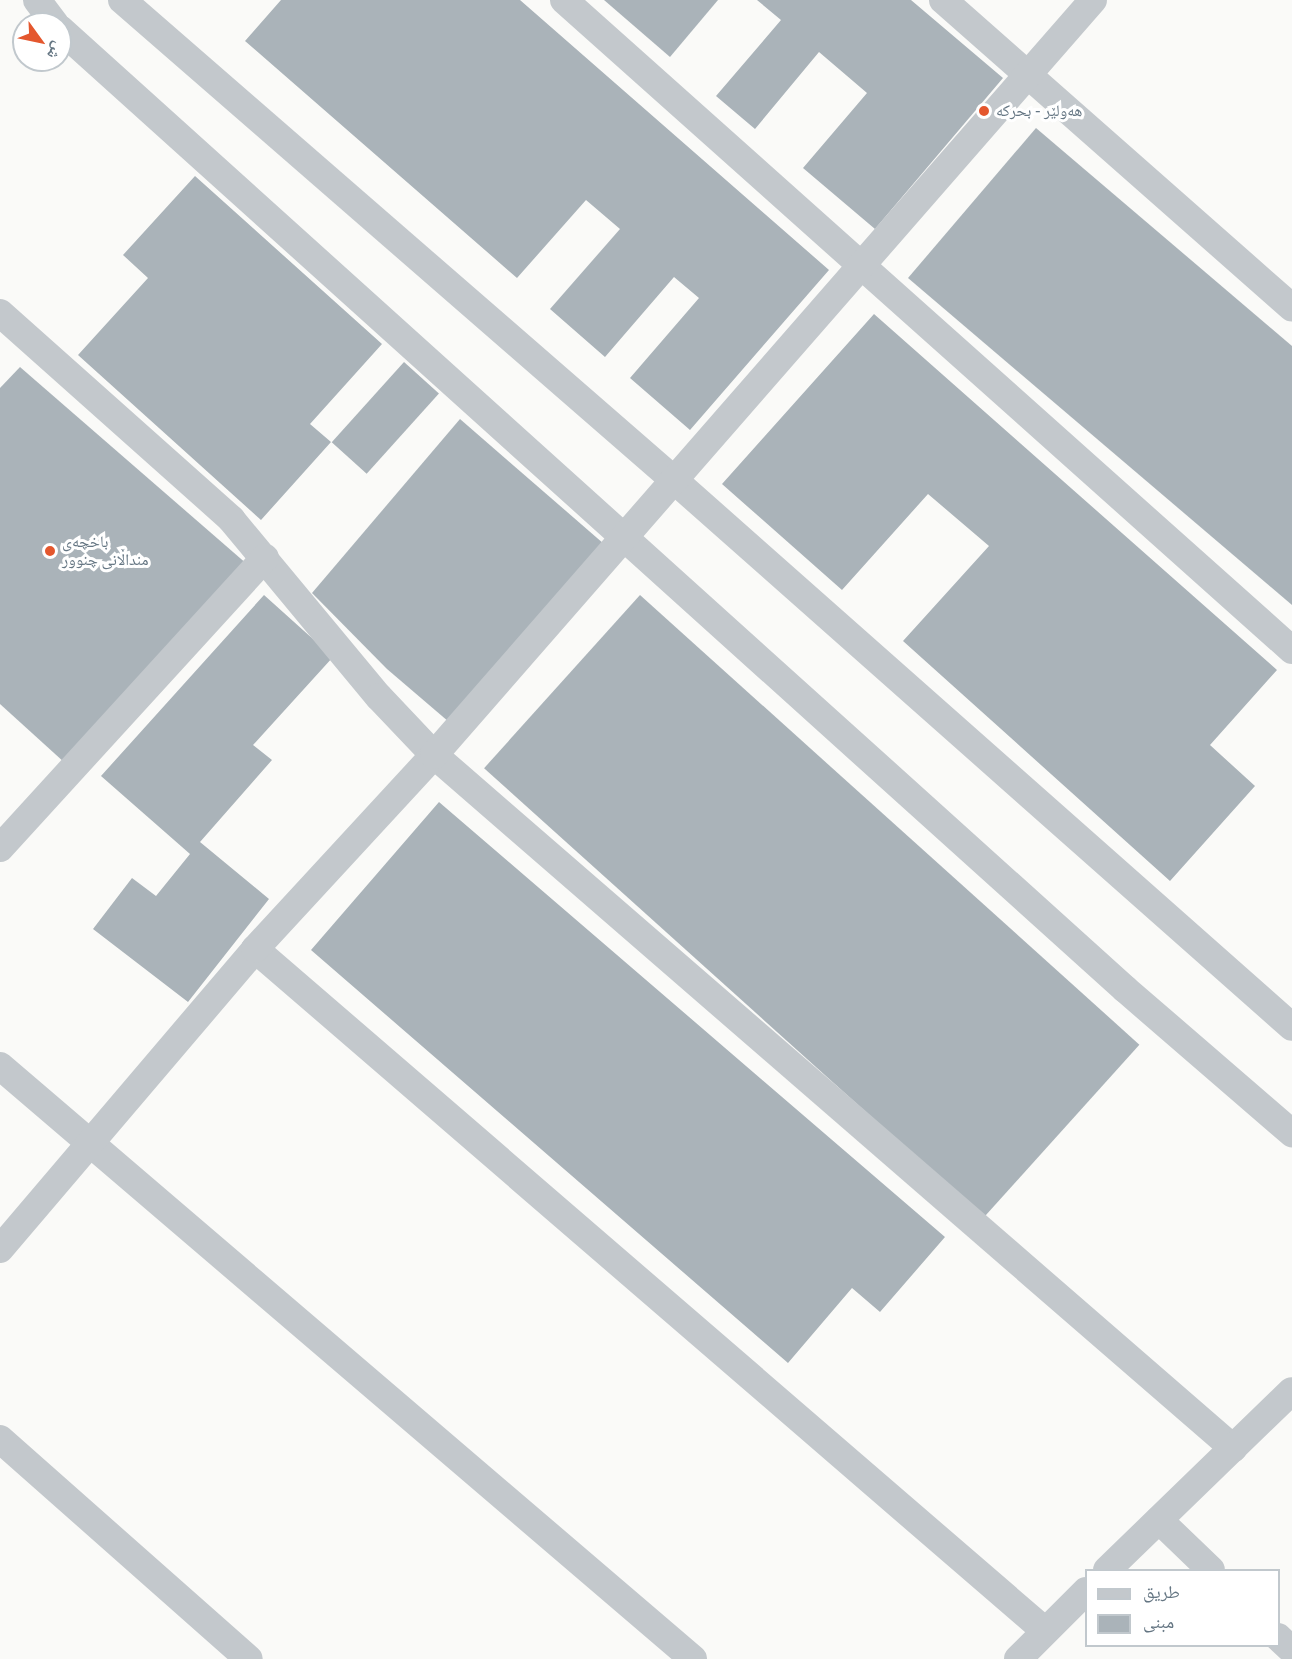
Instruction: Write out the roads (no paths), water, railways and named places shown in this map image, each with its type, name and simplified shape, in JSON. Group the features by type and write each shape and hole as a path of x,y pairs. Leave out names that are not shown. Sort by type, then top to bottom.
{"street":[{"path":"36,0 46,12"},
{"path":"122,0 674,480 1292,1027"},
{"path":"564,0 1292,650"},
{"path":"943,0 1292,308"},
{"path":"0,1249 93,1144 255,949 434,754 1093,0"},
{"path":"72,40 1125,989 1292,1133"},
{"path":"0,313 231,519 379,697 434,754 1233,1448"},
{"path":"0,848 265,558"},
{"path":"255,949 1045,1631"},
{"path":"0,1066 693,1659"},
{"path":"1108,1569 1292,1391"},
{"path":"0,1439 249,1659"},
{"path":"1159,1520 1210,1569"},
{"path":"1020,1658 1085,1592"},
{"path":"1280,1639 1292,1650"}],"place":[{"name":"هەولێر - بحرکە","path":"984,111"},
{"name":"باخچەی منداڵانی چنوور","path":"50,551"}]}
